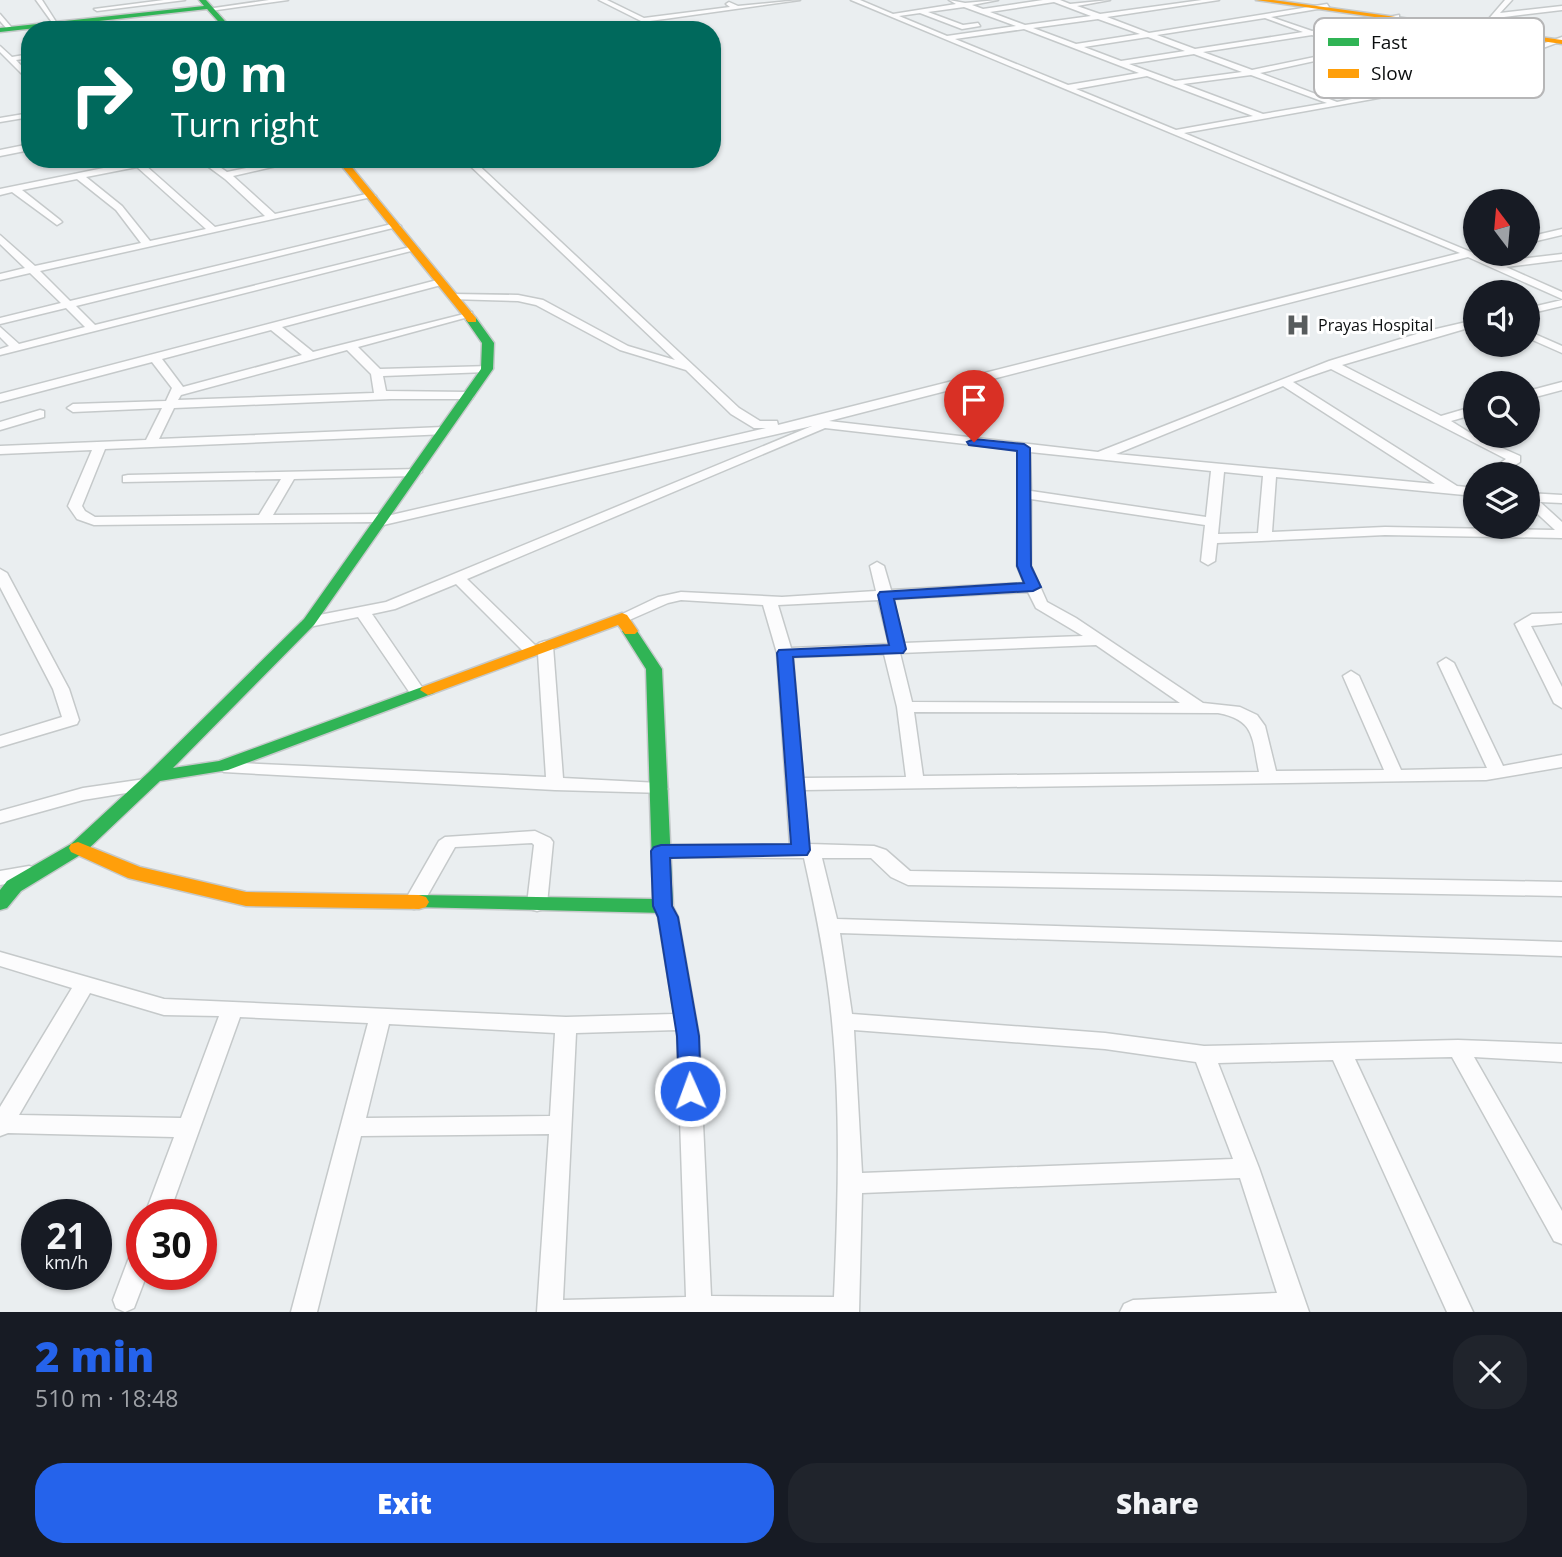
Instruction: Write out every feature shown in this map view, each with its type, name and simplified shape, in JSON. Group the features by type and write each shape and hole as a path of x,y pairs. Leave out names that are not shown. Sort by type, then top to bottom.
{"street":[{"path":"39,0 54,21"},
{"path":"70,21 182,0"},
{"path":"101,14 285,0"},
{"path":"604,0 643,20 797,0"},
{"path":"720,0 737,8"},
{"path":"854,0 1463,250"},
{"path":"952,0 1262,117"},
{"path":"893,15 995,0"},
{"path":"983,11 1054,0 1314,96"},
{"path":"1070,5 1107,0"},
{"path":"1112,7 1154,0 1172,6"},
{"path":"947,38 1216,0"},
{"path":"1259,0 1324,7"},
{"path":"1280,0 1400,18"},
{"path":"1492,18 1509,0"},
{"path":"89,1 101,14"},
{"path":"207,5 222,21"},
{"path":"1027,5 1071,21"},
{"path":"874,8 886,6"},
{"path":"1075,46 1324,7"},
{"path":"1509,18 1562,8"},
{"path":"920,11 962,27 1010,21"},
{"path":"1265,18 1314,34"},
{"path":"1389,18 1413,18"},
{"path":"3,25 21,25"},
{"path":"1121,63 1314,32"},
{"path":"0,48 21,71"},
{"path":"10,59 21,57"},
{"path":"1175,84 1314,61"},
{"path":"1067,88 1148,74"},
{"path":"1319,98 1336,104"},
{"path":"1175,133 1368,98"},
{"path":"0,121 21,117"},
{"path":"2,138 19,149"},
{"path":"0,153 19,149"},
{"path":"0,192 117,168"},
{"path":"143,168 213,230"},
{"path":"215,168 272,218"},
{"path":"226,176 262,168"},
{"path":"0,903 14,886 78,848 150,781 309,622 487,368 488,343 468,314 348,168"},
{"path":"479,168 735,411 758,425 809,422 1100,456 1463,491"},
{"path":"79,176 119,208 148,245"},
{"path":"14,189 57,222"},
{"path":"0,277 371,196"},
{"path":"0,321 396,226"},
{"path":"1540,237 1562,232"},
{"path":"0,238 93,329"},
{"path":"1540,243 1562,252"},
{"path":"0,352 414,249"},
{"path":"100,445 75,506 83,518 94,521 380,520 809,422 1463,256"},
{"path":"1540,260 1562,257"},
{"path":"1495,266 1562,296"},
{"path":"0,398 441,282"},
{"path":"454,297 518,298 539,302 624,348 691,369"},
{"path":"1540,308 1562,303"},
{"path":"174,398 311,356 468,314"},
{"path":"273,326 311,356"},
{"path":"1100,456 1284,382 1426,334 1463,326"},
{"path":"0,330 17,348"},
{"path":"1540,340 1562,350"},
{"path":"350,346 377,373 379,391 387,396"},
{"path":"151,443 174,398 177,385 154,357"},
{"path":"1333,365 1515,459 1510,462"},
{"path":"377,373 487,368"},
{"path":"1284,382 1455,490"},
{"path":"1540,394 1558,390"},
{"path":"73,408 174,398 468,396"},
{"path":"1440,420 1463,413"},
{"path":"0,426 40,414"},
{"path":"309,622 390,606 824,425"},
{"path":"0,450 443,431"},
{"path":"1024,448 1024,566 1041,605 1099,639 1199,708"},
{"path":"1209,561 1217,468"},
{"path":"128,479 415,472"},
{"path":"1265,536 1270,473"},
{"path":"264,519 290,475"},
{"path":"1025,494 1212,522"},
{"path":"1540,498 1562,499"},
{"path":"1540,509 1562,528"},
{"path":"1211,539 1385,531 1562,534"},
{"path":"877,566 886,595 915,782"},
{"path":"0,573 6,596 61,690 71,720 0,743"},
{"path":"458,578 538,649 555,784"},
{"path":"0,817 83,794 222,766 672,597 770,602 1033,587"},
{"path":"566,1025 550,1312 846,1311 851,1183 843,1021 829,926 806,850 795,784 785,653 770,602"},
{"path":"362,611 418,693"},
{"path":"622,618 654,669 663,906 668,917 686,1022 699,1310"},
{"path":"1562,618 1532,619 1523,624 1556,679 1562,703"},
{"path":"785,653 1099,639"},
{"path":"1446,663 1497,772"},
{"path":"1351,676 1395,775"},
{"path":"905,707 1199,708 1240,712 1257,726 1269,777"},
{"path":"795,784 1497,772 1562,761"},
{"path":"222,766 659,789"},
{"path":"414,902 446,845 451,841 535,837 544,842 537,904"},
{"path":"78,848 135,873 246,899 663,906"},
{"path":"661,851 874,852 885,858 893,871 908,878 1562,889"},
{"path":"0,878 40,870"},
{"path":"829,926 1562,949"},
{"path":"0,959 164,1007 566,1025 686,1022"},
{"path":"85,984 1,1126 189,1128"},
{"path":"163,1199 232,1009"},
{"path":"304,1312 382,1015"},
{"path":"843,1021 1105,1041 1204,1055 1458,1048 1562,1053"},
{"path":"1458,1048 1562,1233"},
{"path":"1340,1051 1460,1312"},
{"path":"1133,1312 1295,1308 1248,1168 1204,1055"},
{"path":"352,1127 560,1125"},
{"path":"851,1183 1248,1168"},
{"path":"125,1300 129,1290"}],"traffic: fast":[{"path":"202,0 222,21"},
{"path":"81,21 208,7"},
{"path":"0,30 21,28"},
{"path":"0,903 14,886 78,848 155,776 309,622 487,369 488,343 472,320"},
{"path":"419,902 663,906 654,669 630,631"},
{"path":"155,776 222,766 428,690"}],"traffic: slow":[{"path":"1259,0 1389,18"},
{"path":"1544,40 1562,42"},
{"path":"347,168 472,320"},
{"path":"428,690 622,618 630,631"},
{"path":"78,848 135,873 246,899 419,902"}],"place":[{"name":"Prayas Hospital","path":"1298,325"}],"route":[{"path":"690,1091 688,1036 668,917 663,906 661,851 800,850 785,653 898,649 886,595 1033,587 1024,566 1024,448 974,442"}]}
